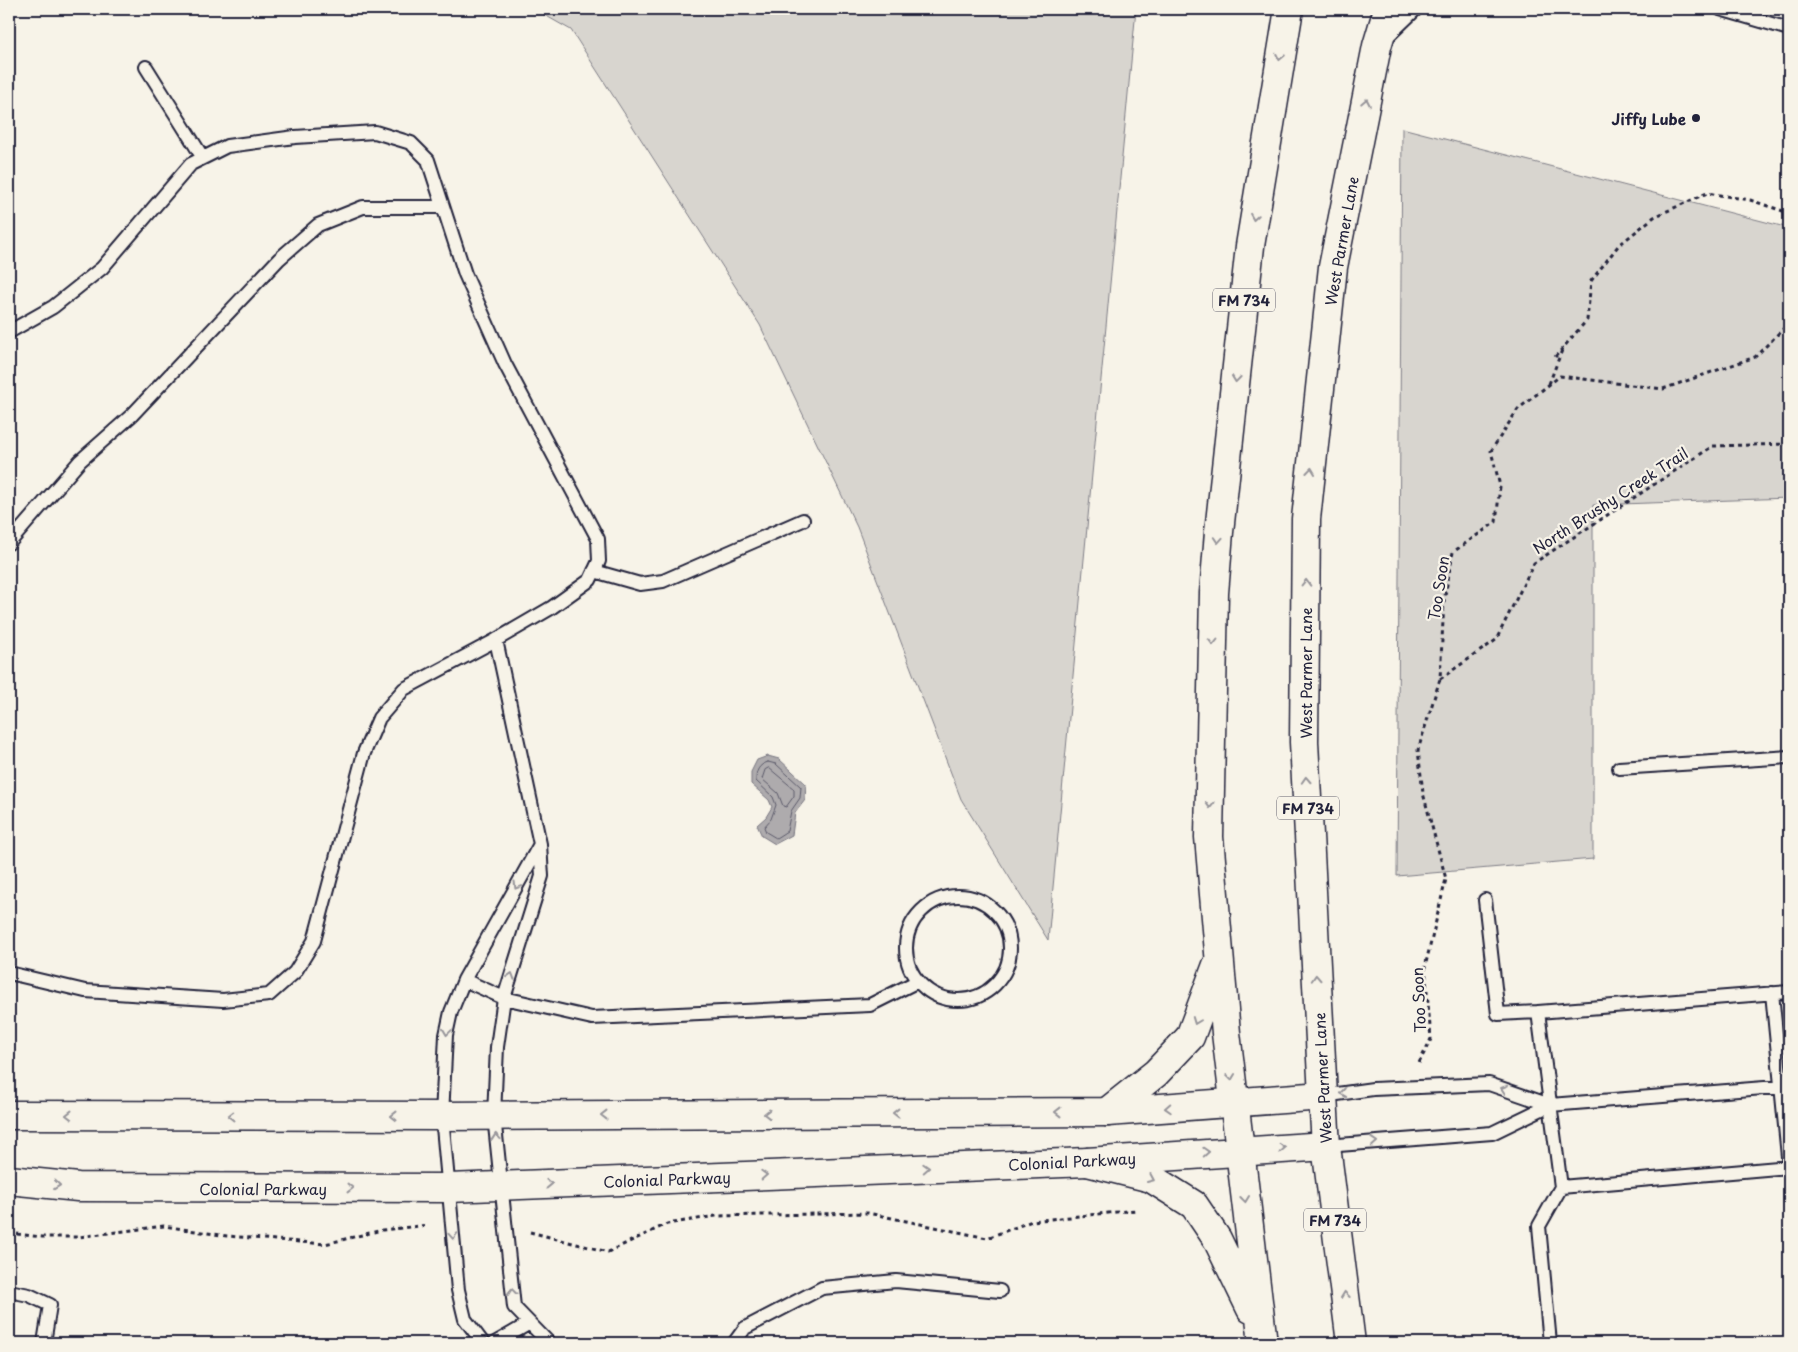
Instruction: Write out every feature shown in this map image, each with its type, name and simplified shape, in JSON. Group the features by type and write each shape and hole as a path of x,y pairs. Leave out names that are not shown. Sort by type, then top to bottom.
{"main road":[{"name":"FM 734","path":"1262,1337 1234,1104 1209,837 1214,594 1250,246 1289,9"},
{"name":"West Parmer Lane","path":"1351,1343 1326,1146 1322,1096 1304,742 1306,519 1333,267 1377,46 1388,9"},
{"path":"1107,1112 1156,1072 1190,1037 1220,959"},
{"path":"9,1115 494,1116 1107,1112 1322,1096"},
{"name":"Colonial Parkway","path":"9,1180 78,1187 449,1188 1088,1162 1239,1150 1326,1146"},
{"path":"1088,1162 1151,1178 1194,1205 1217,1238 1262,1337"}],"lane":[{"path":"1377,46 1416,9"},
{"path":"1720,9 1789,29"},
{"path":"146,67 203,158"},
{"path":"9,332 53,307 102,268 191,164 227,146 295,137 375,132 411,143 428,160 465,274 505,364 598,539 599,561 590,580 551,608 404,689 380,718 364,754 314,941 295,972 269,995 223,1000 85,991 9,974"},
{"path":"9,543 80,462 132,415 279,259 318,225 363,207 442,207"},
{"path":"594,571 640,584 663,581 802,520"},
{"path":"496,640 540,844 542,876 504,998 497,1047 494,1116 514,1307 528,1324 550,1343"},
{"path":"1619,768 1789,758"},
{"path":"483,1343 465,1319 458,1290 442,1116 446,1035 451,1012 464,980 540,844"},
{"path":"964,896 981,901 995,911 1005,925 1010,942 1010,958 1004,974 994,987 980,996 963,1000 946,999 931,993 918,981 909,966 906,949 909,932 917,916 930,904 946,898 964,896"},
{"path":"1485,900 1498,1014 1789,992"},
{"path":"464,980 504,998 592,1018 870,1005 918,981"},
{"path":"1561,1187 1789,1167 1785,1086 1772,993"},
{"path":"1538,1012 1561,1187 1540,1226 1550,1343"},
{"path":"1322,1096 1373,1089 1489,1084 1550,1105"},
{"path":"1326,1146 1492,1133 1550,1105 1785,1086"},
{"path":"734,1343 745,1328 822,1288 896,1281 1000,1291"},
{"path":"9,1291 29,1295 50,1305 44,1343"},
{"path":"495,1343 528,1324"}],"path":[{"path":"1555,357 1587,320 1591,282 1618,246 1654,218 1707,193 1750,200 1789,213"},
{"name":"Too Soon","path":"1406,1088 1431,1039 1425,967 1446,879 1423,793 1418,750 1440,679 1444,601 1453,552 1496,522 1500,486 1491,451 1518,409 1560,376 1664,389 1754,357 1789,323"},
{"path":"1548,386 1564,347"},
{"name":"North Brushy Creek Trail","path":"1440,679 1496,640 1534,563 1713,446 1789,444"},
{"path":"533,1232 608,1252 667,1224 716,1216 868,1213 986,1238 1032,1221 1136,1210"},
{"path":"9,1233 42,1237 78,1237 164,1226 227,1236 324,1244 382,1230 427,1225"}],"shaded area":[{"path":"534,9 1136,9 1048,940 961,799 857,527 760,325 571,30"},
{"path":"1402,128 1789,228 1789,498 1593,505 1593,859 1397,876"}],"water":[{"path":"768,756 779,759 806,784 805,800 795,813 792,835 775,844 762,836 757,825 766,817 772,807 769,800 751,784 751,772 757,760"}],"place":[{"name":"Jiffy Lube","path":"1696,118"}]}
